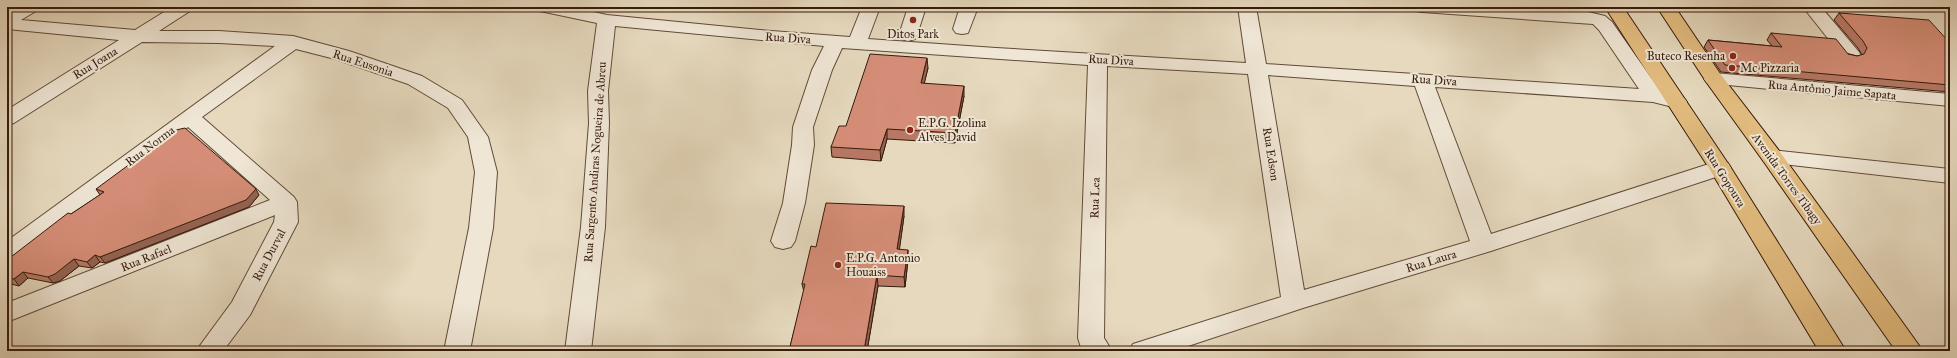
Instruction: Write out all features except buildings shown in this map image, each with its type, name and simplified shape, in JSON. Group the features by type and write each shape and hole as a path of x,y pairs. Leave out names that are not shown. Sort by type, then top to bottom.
{"main road":[{"name":"Rua Gopouva","path":"1614,7 1720,168 1832,351"},
{"name":"Avenida Torres Tibagy","path":"1666,7 1714,79 1772,157 1910,351"}],"street":[{"path":"7,20 30,7"},
{"name":"Rua Joana","path":"7,119 184,7"},
{"name":"Rua Diva","path":"546,7 607,20 760,36 996,54 1258,68 1654,96 1677,102"},
{"path":"857,43 871,7"},
{"path":"908,35 918,7"},
{"path":"962,29 969,7"},
{"name":"Rua Edson","path":"1247,7 1258,68 1294,302"},
{"path":"1422,7 1588,17 1599,20 1606,26 1654,96"},
{"path":"1812,7 1852,56"},
{"name":"Rua Sargento Andiras Nogueira de Abreu","path":"578,351 593,227 599,123 598,91 607,20"},
{"name":"Rua Eusonia","path":"7,24 138,36 219,37 293,42 342,55 415,80 455,104 478,137 486,172 481,228 457,351"},
{"name":"Rua Norma","path":"7,253 189,117 293,42"},
{"path":"783,241 794,203 803,146 803,126 822,70 836,42"},
{"name":"Rua Lea","path":"1095,344 1098,59"},
{"name":"Rua Antônio Jaime Sapata","path":"1714,79 1950,100"},
{"path":"1423,80 1483,245"},
{"path":"189,117 286,202"},
{"path":"1772,157 1950,176"},
{"name":"Rua Laura","path":"1142,351 1294,302 1483,245 1720,168"},
{"name":"Rua Rafael","path":"8,312 286,202"},
{"name":"Rua Durval","path":"209,351 241,308 286,222 286,202"}],"place":[{"name":"Ditos Park","path":"913,20"},
{"name":"Buteco Resenha","path":"1733,56"},
{"name":"Mc Pizzaria","path":"1732,68"},
{"name":"E.P.G. Izolina Alves David","path":"910,130"},
{"name":"E.P.G. Antonio Houaiss","path":"838,265"}]}
